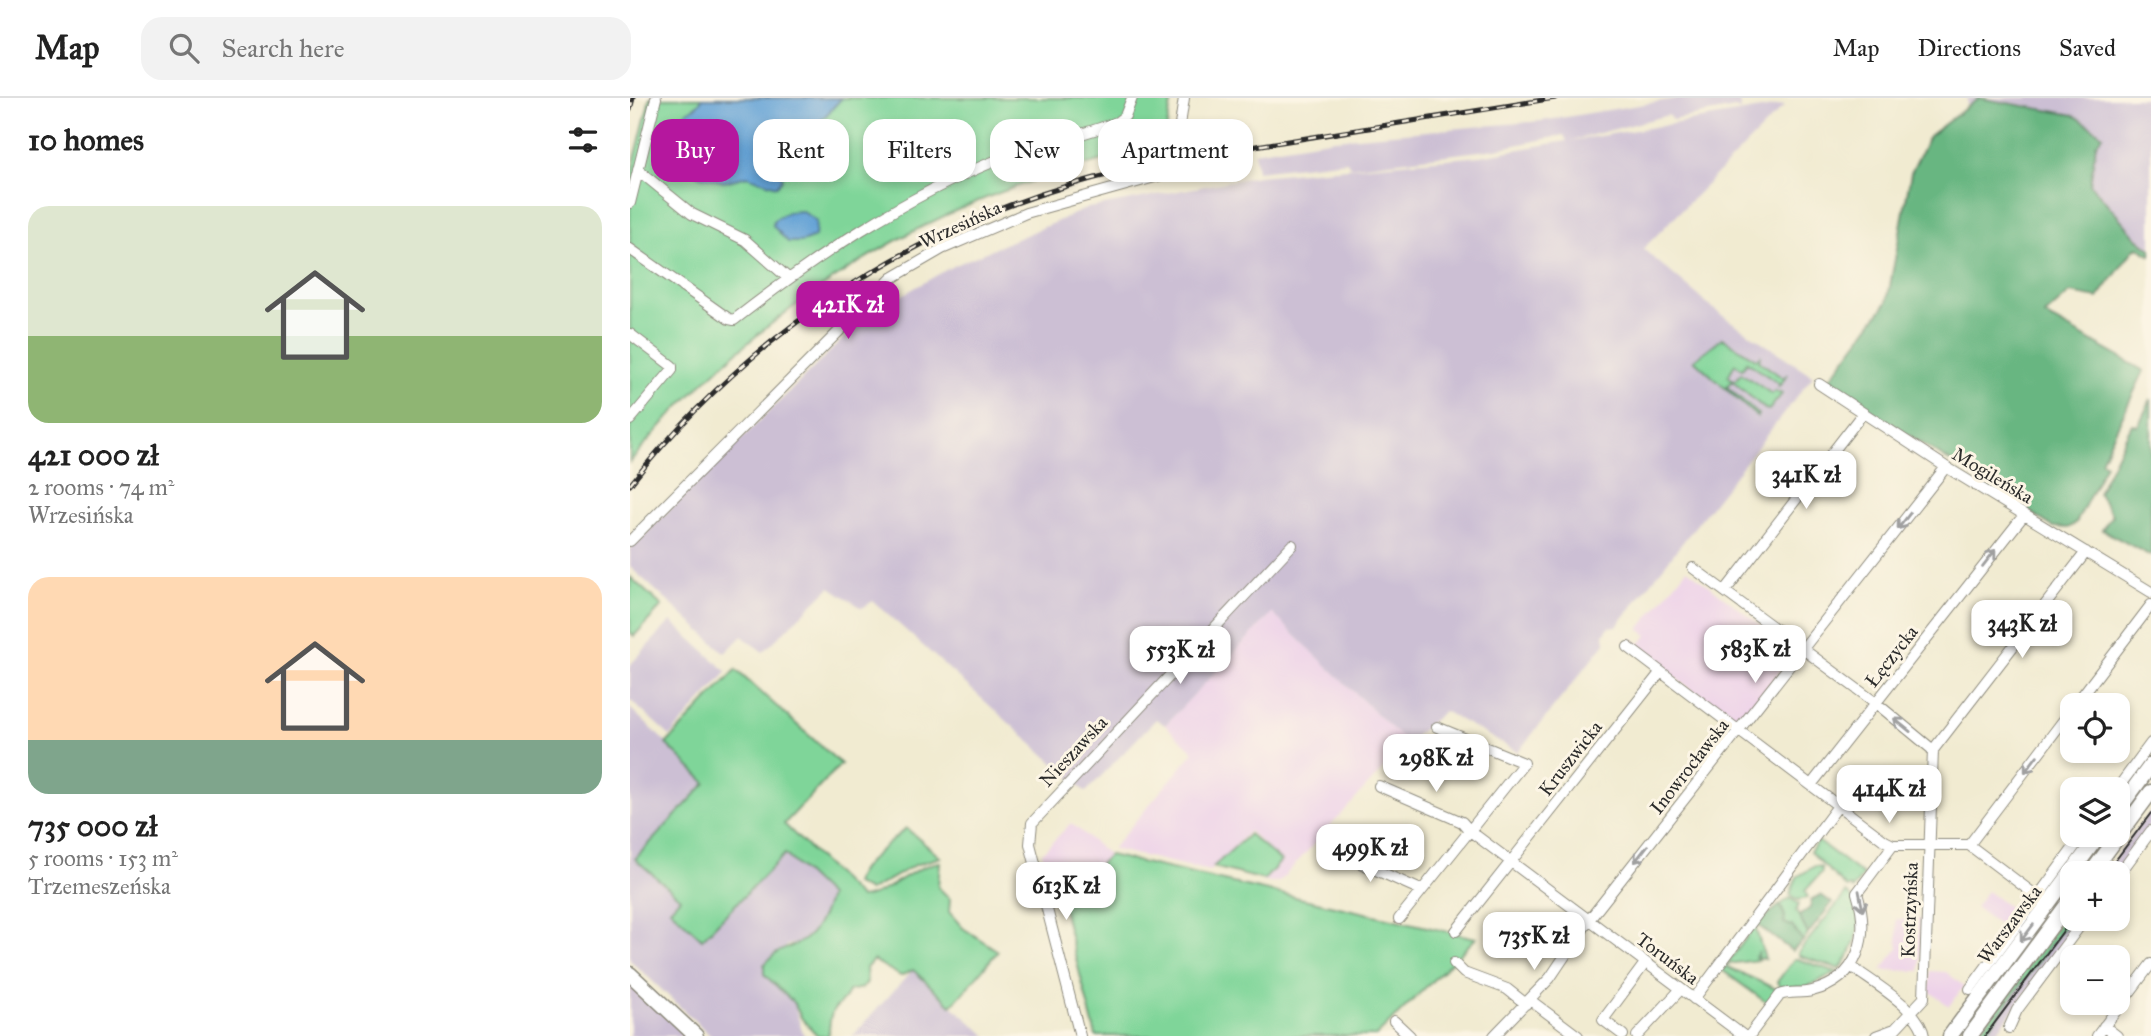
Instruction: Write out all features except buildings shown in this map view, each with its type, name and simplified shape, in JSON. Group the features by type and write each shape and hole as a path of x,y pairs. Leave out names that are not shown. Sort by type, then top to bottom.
{"main road":[{"path":"2130,794 2151,765"},
{"path":"2100,861 2151,792"},
{"name":"Warszawska","path":"1950,1036 2090,847"},
{"name":"Warszawska","path":"1970,1036 2060,914"},
{"path":"630,974 696,1036"}],"street":[{"path":"630,204 656,98"},
{"path":"630,249 732,321 788,278 913,200 978,169 1117,122 1125,116 1132,98"},
{"name":"Wrzesińska","path":"630,541 892,278 942,249 1026,213 1161,175 1175,154 1184,98"},
{"path":"638,170 692,214 744,240 788,278"},
{"path":"630,334 672,366 672,370 630,420"},
{"name":"Mogileńska","path":"1819,384 1946,467 2151,592"},
{"path":"1725,591 1863,413"},
{"name":"Inowrocławska","path":"1494,1036 1550,978 1589,920 1946,467"},
{"name":"Łęczycka","path":"1811,785 2024,515"},
{"name":"Nieszawska","path":"1080,1036 1030,844 1032,823 1292,545"},
{"path":"1693,568 1876,703 1933,750 2085,552"},
{"path":"2084,693 2151,605"},
{"path":"1628,648 1893,845 1969,845 2038,897"},
{"name":"Kruszwicka","path":"1456,931 1660,673"},
{"path":"1969,845 2060,724"},
{"path":"1399,919 1524,762 1437,727"},
{"path":"2126,777 2151,743"},
{"name":"Kostrzyńska","path":"1912,1012 1924,998 1933,750"},
{"name":"Toruńska","path":"1379,786 1462,822 1470,831 1746,1036"},
{"path":"1693,999 1838,806"},
{"path":"2129,861 2151,831"},
{"path":"1746,1036 1780,995 1826,987 1852,967 1861,947 1864,930 1858,891 1893,845"},
{"name":"Warszawska","path":"1969,989 2074,847"},
{"path":"1331,850 1422,890"},
{"path":"2009,1028 2017,1010 2076,931"},
{"path":"1454,963 1464,973 1507,989 1578,1036"},
{"path":"2097,1036 2151,964"},
{"path":"1623,1035 1603,1020 1643,966"},
{"path":"1852,967 1912,1012 1922,1026 1924,1036"},
{"path":"1637,1036 1681,989"},
{"path":"1876,1036 1895,1029 1912,1012"},
{"path":"1394,1021 1410,1036"},
{"path":"2104,1026 2117,1036"}],"shaded area":[{"path":"1681,98 1771,98 1739,102 1741,111 1735,108 1672,120 1668,115 1570,141 1785,105 1643,249 1720,314 1813,376 1617,626 1609,627 1604,634 1605,643 1518,752 1444,711 1407,743 1272,613 1165,725 1156,719 1086,792 873,601 862,608 830,587 763,652 742,636 725,653 630,567 630,549 866,316 951,267 1088,208 1226,182 1253,182 1253,177 1258,176 1480,156 1567,141 1564,135 1496,149 1350,167 1347,161 1257,171 1254,152 1335,139 1542,121"},
{"path":"1967,98 2151,98 2151,250 1968,122"},
{"path":"1687,569 1792,649 1793,655 1741,720 1734,721 1628,643 1632,638 1640,644 1647,635 1639,629"},
{"path":"1272,613 1407,743 1279,882 1262,882 1281,861 1249,831 1210,871 1112,849 1194,752 1165,725"},
{"path":"671,621 727,672 670,736 630,700 630,665"},
{"path":"630,708 707,782 648,849 680,898 670,909 702,939 785,854 829,896 821,919 811,932 799,943 787,945 765,974 793,1002 804,1036 711,1036 630,960"},
{"path":"2151,810 2151,824 2123,861 2113,861 2123,847 2130,847 2130,838"},
{"path":"1071,823 1109,855 1062,900 1052,886 1042,853"},
{"path":"1987,891 2018,914 2006,930 1975,907"},
{"path":"1896,919 1922,919 1920,971 1882,970 1898,948"},
{"path":"2061,931 2071,931 1994,1036 1983,1036"},
{"path":"913,970 951,1005 987,1036 852,1036"},
{"path":"1930,971 1946,972 1964,986 1949,1006 1929,991"},
{"path":"630,982 686,1036 630,1036"}],"green space":[{"path":"650,98 1172,98 1168,119 1098,119 1098,161 1084,165 1084,119 990,119 990,182 1031,182 932,222 836,277 746,345 704,382 665,421 630,462 630,179"},
{"path":"1979,98 2074,115 2103,135 2096,144 2090,184 2137,238 2151,249 2151,256 2138,247 2134,249 2098,298 2070,293 2045,315 2144,371 2101,461 2106,464 2076,523 2068,528 2053,527 1832,386 1829,380 1887,302 1911,173 1929,136"},
{"path":"1722,338 1756,359 1760,356 1759,361 1783,378 1788,374 1778,388 1779,384 1747,362 1742,369 1735,364 1728,376 1735,381 1741,373 1772,394 1775,391 1782,394 1769,410 1765,409 1732,381 1727,387 1758,414 1757,417 1694,360"},
{"path":"2151,399 2151,556 2102,530 2112,515 2098,493 2132,424 2138,426"},
{"path":"630,577 662,606 634,636 630,632"},
{"path":"736,670 841,764 784,824 860,898 880,892 918,869 940,862 938,887 950,899 949,912 963,928 998,951 951,1005 913,970 901,976 873,960 866,968 867,983 862,988 848,991 832,1014 828,1036 818,1036 802,1019 793,1002 764,974 764,965 778,952 800,942 811,933 822,916 829,896 785,854 702,939 670,909 680,898 635,859 706,783 666,744"},
{"path":"906,828 940,857 915,865 869,891 855,884 862,869"},
{"path":"1249,834 1281,861 1264,880 1213,867"},
{"path":"1818,841 1863,875 1853,889 1850,886 1847,888 1810,852"},
{"path":"1109,855 1476,938 1376,1036 1096,1036 1061,901"},
{"path":"1815,866 1821,867 1822,872 1805,891 1808,898 1798,900 1790,894 1797,877"},
{"path":"1846,893 1854,900 1859,919 1855,941 1846,961 1840,969 1799,956 1798,953"},
{"path":"1821,895 1832,903 1808,934 1799,916 1810,908 1812,899"},
{"path":"1790,898 1799,904 1796,911 1808,934 1803,941 1795,930 1783,923 1785,916 1780,905"},
{"path":"1780,905 1785,916 1784,923 1792,926 1803,941 1792,951 1756,924"},
{"path":"2060,922 2061,931 1983,1036 1978,1034"},
{"path":"1755,926 1765,959 1757,958 1759,952 1755,957 1758,960 1727,964"},
{"path":"1794,959 1837,972 1806,987 1780,987 1777,982"},
{"path":"1725,966 1778,990 1767,1003 1722,970"}],"water":[{"path":"702,98 842,98 823,119 753,119 753,178 739,178 739,119 680,119"},
{"path":"802,211 816,221 815,237 802,242 788,242 773,226 774,220 788,212"}],"tram line":[{"path":"2115,861 2151,813"},
{"path":"1985,1036 2063,931"}],"railway":[{"path":"630,110 633,98"},
{"path":"630,485 674,433 721,385 772,341 827,301 884,265 944,233 1006,207 1070,185 1178,159 1555,98"}]}
